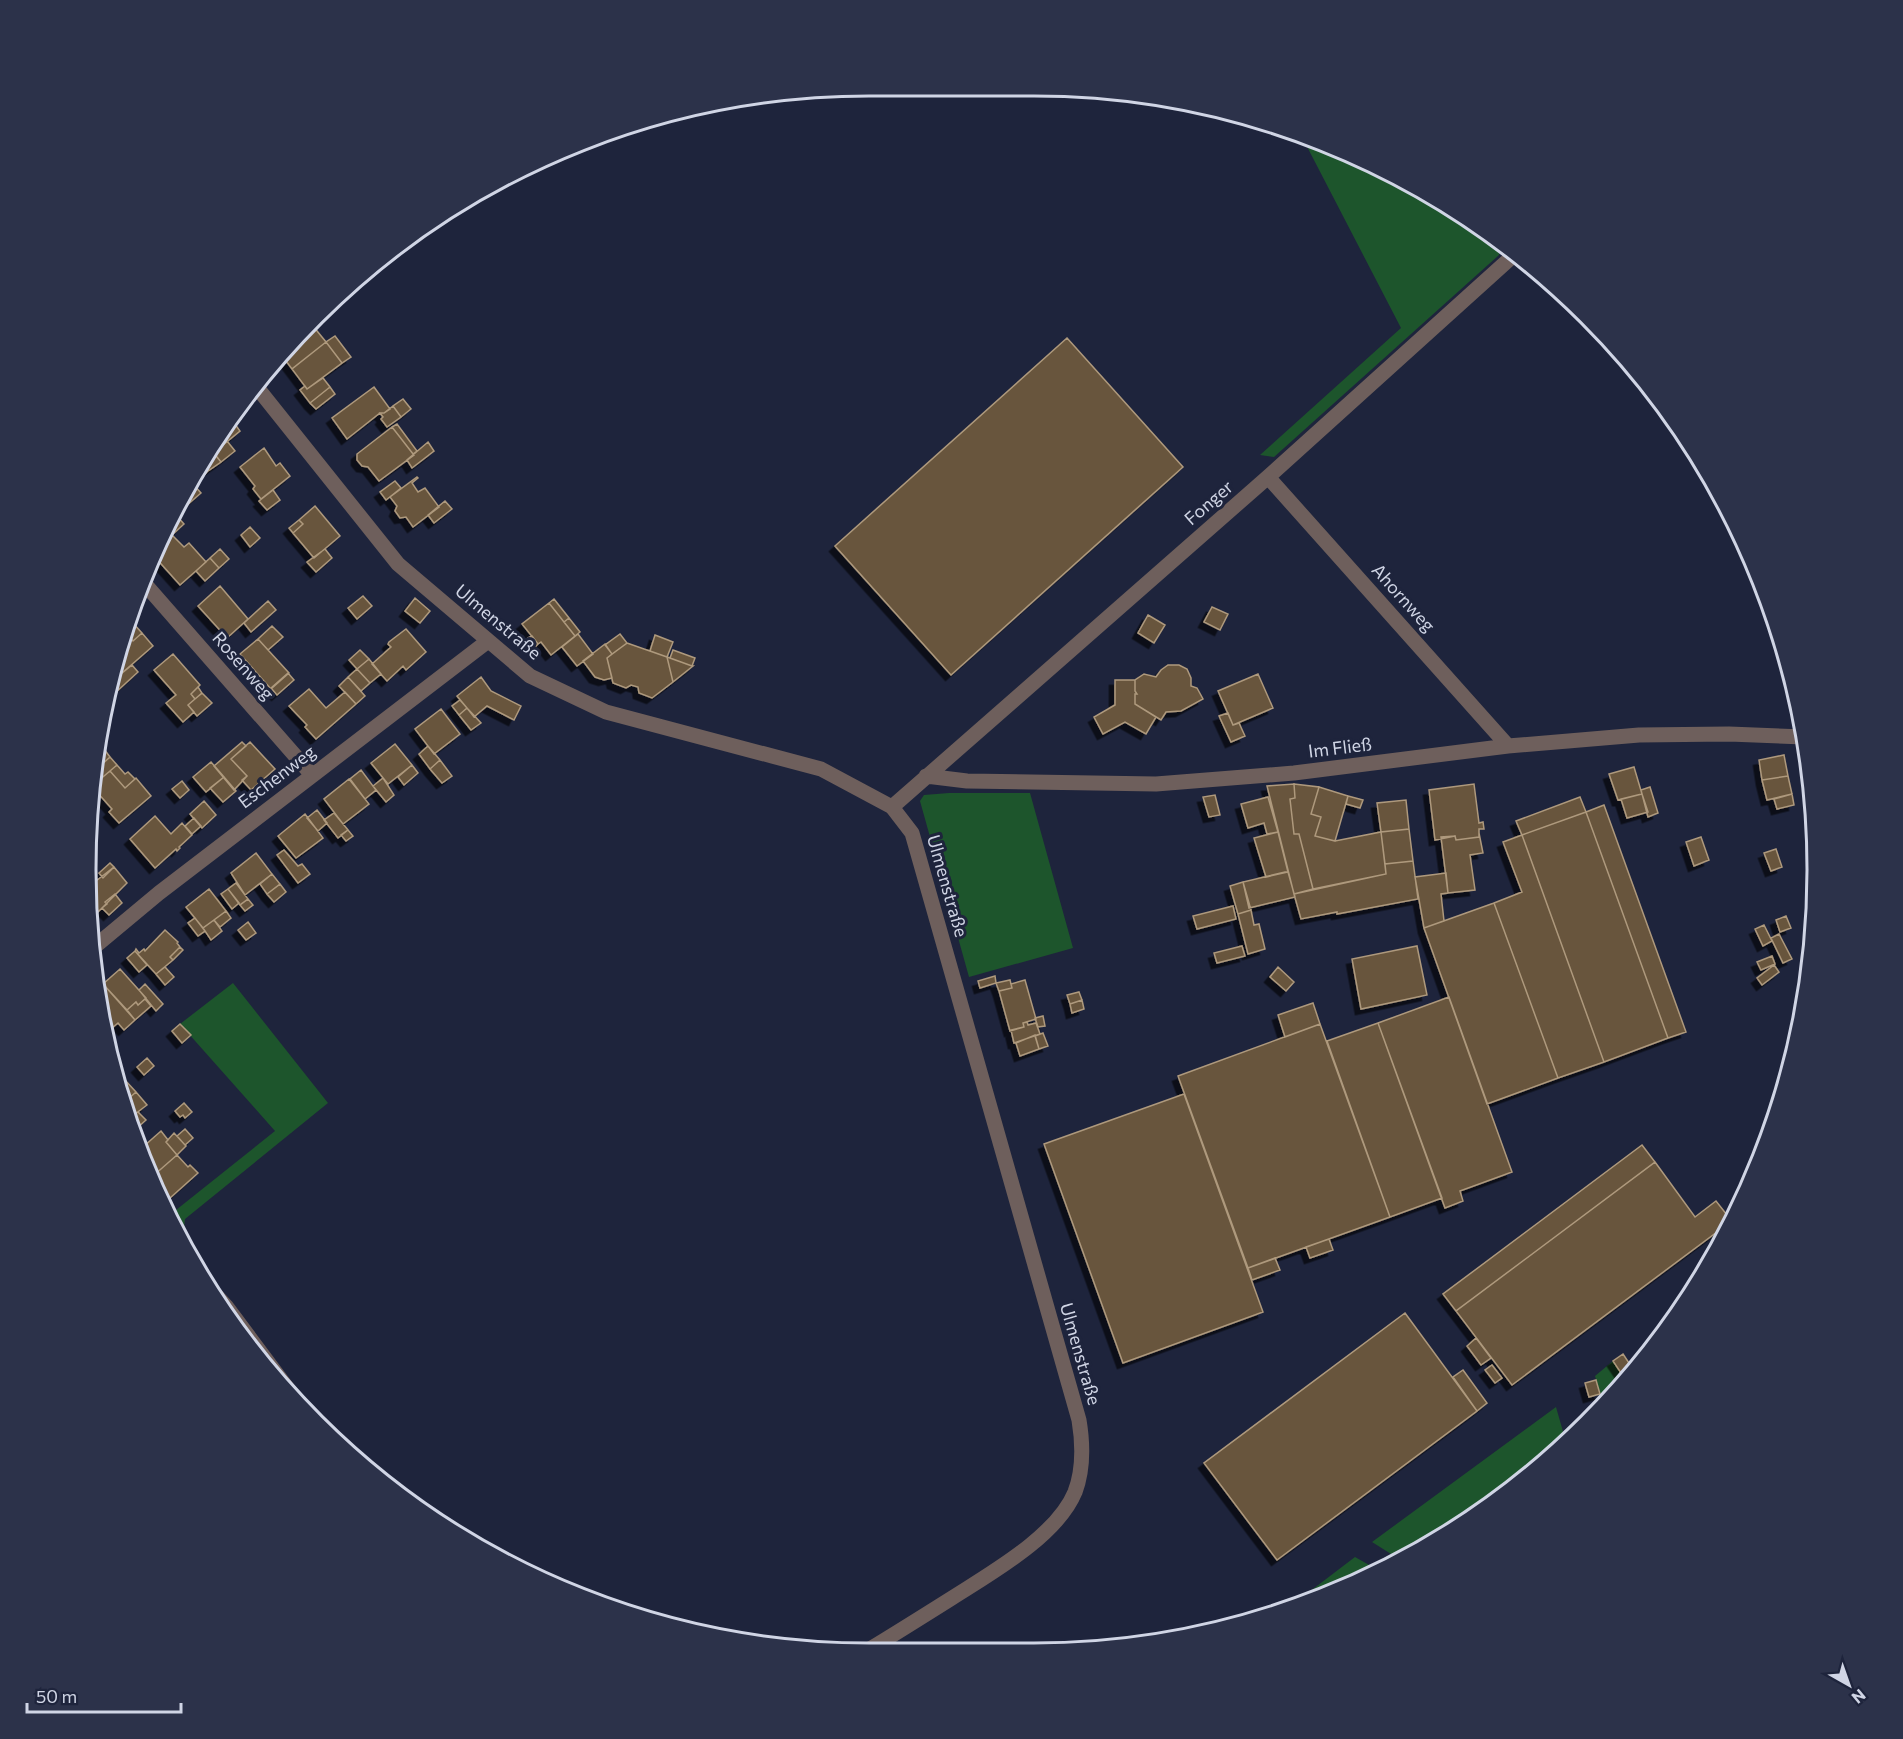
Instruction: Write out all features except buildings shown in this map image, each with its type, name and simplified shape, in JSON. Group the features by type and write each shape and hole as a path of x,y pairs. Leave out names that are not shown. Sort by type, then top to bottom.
{"street":[{"name":"Fonger","path":"926,776 1268,477 1509,260"},
{"name":"Ulmenstraße","path":"261,393 398,564 530,676 606,711 821,769 892,807 912,833 1079,1420 1082,1461 1080,1477 1074,1494 1060,1514 1035,1541 998,1569 880,1643"},
{"name":"Ahornweg","path":"1268,477 1508,746"},
{"name":"Rosenweg","path":"149,589 312,775"},
{"name":"Eschenweg","path":"100,942 159,893 488,641"},
{"name":"Im Fließ","path":"926,776 967,781 1156,784 1294,773 1508,746 1639,735 1729,734 1795,737"},
{"path":"892,807 926,776"}],"green space":[{"path":"1307,146 1376,176 1420,200 1463,226 1499,253 1274,457 1260,455 1401,328"},
{"path":"1030,793 1073,948 969,977 920,801 924,795"},
{"path":"233,983 328,1103 185,1219 184,1227 175,1210 275,1131 180,1024"},
{"path":"1613,1361 1621,1372 1601,1395 1595,1376"},
{"path":"1556,1407 1563,1432 1504,1483 1463,1513 1392,1554 1372,1542"},
{"path":"1355,1557 1370,1566 1330,1584 1309,1592"}]}
